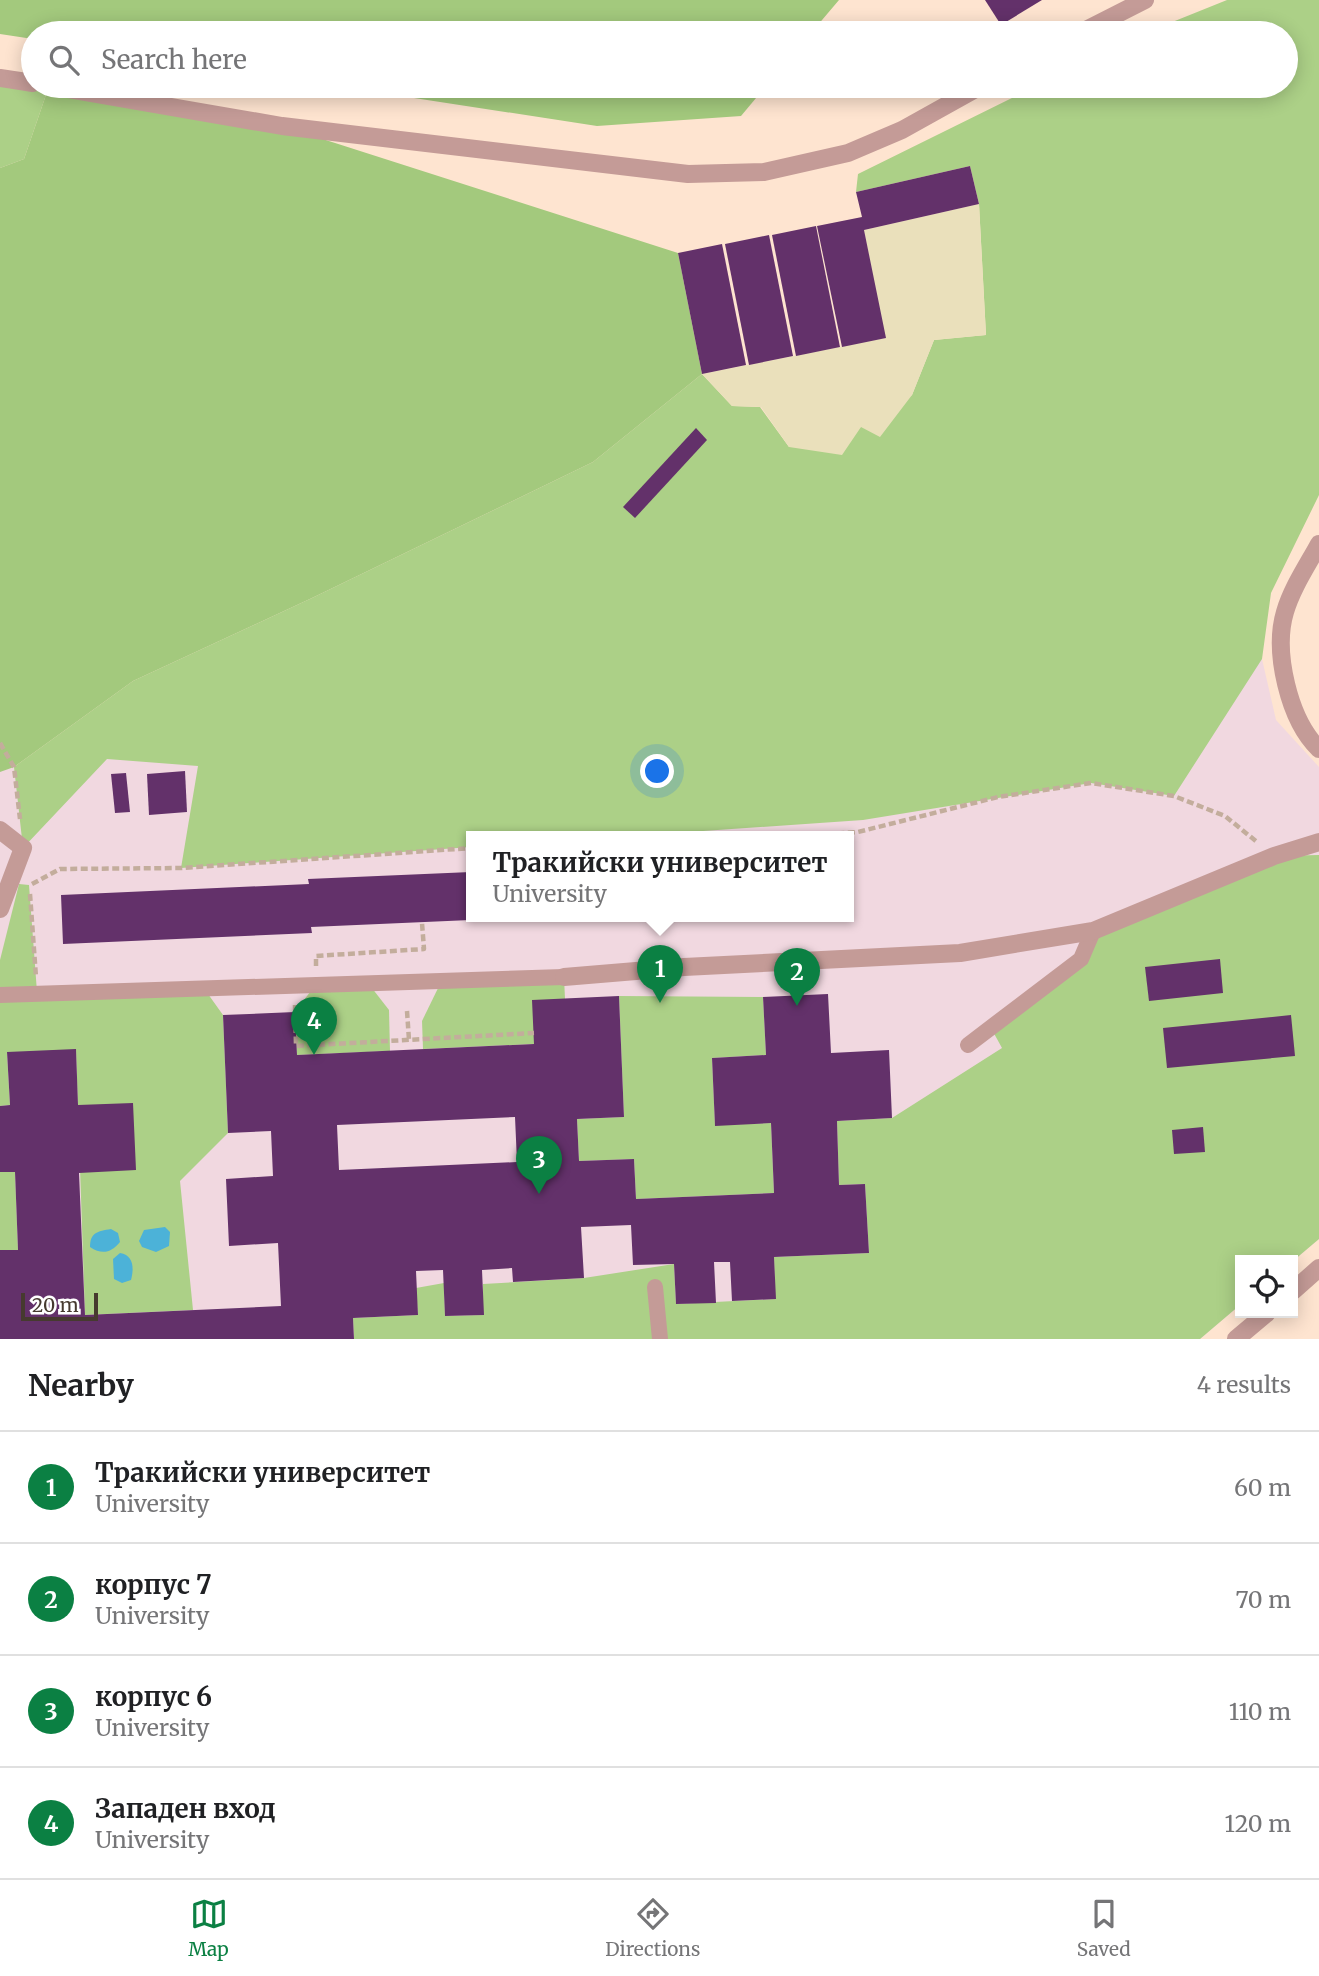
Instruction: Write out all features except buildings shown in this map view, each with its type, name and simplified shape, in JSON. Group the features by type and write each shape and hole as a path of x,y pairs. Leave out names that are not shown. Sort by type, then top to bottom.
{"street":[{"path":"1104,21 1145,0"},
{"path":"0,78 21,81"},
{"path":"120,98 282,126 688,174 764,172 848,153 902,130 959,98"},
{"path":"1319,544 1292,593 1284,614 1282,641 1284,671 1290,695 1299,719 1319,749"},
{"path":"0,830 23,848 0,909"},
{"path":"564,977 684,967 960,953 1093,931 1273,856 1319,842"},
{"path":"1298,1287 1319,1268"},
{"path":"1236,1339 1261,1318"}],"lane":[{"path":"968,1045 1081,959 1093,931"},
{"path":"0,995 564,977"},
{"path":"655,1287 660,1339"}],"path":[{"path":"0,743 14,767 23,848"},
{"path":"854,832 998,797 1091,783 1174,796 1225,816 1273,856"},
{"path":"37,992 29,885 60,869 181,868 466,848"},
{"path":"316,984 316,956 424,948 422,923"},
{"path":"294,985 296,1046 534,1032"},
{"path":"407,1011 409,1040"}],"shaded area":[{"path":"1115,542 1262,659 1276,720 1319,767 1319,1239 1298,1257 1235,1255 1235,1309 1200,1339 0,1339 0,768"}],"green space":[{"path":"0,0 839,0 821,21 21,21 21,37 0,34"},
{"path":"1227,0 1319,0 1319,495 1271,593 1262,659 1174,796 1091,783 863,820 704,831 466,831 466,847 181,868 198,766 107,759 23,848 14,767 133,681 593,462 702,374 732,406 760,407 789,447 861,427 912,395 934,340 986,335 979,204 970,166 856,192 858,174 1012,98 1298,98 1298,21 1175,21"},
{"path":"0,78 21,83 21,98 45,98 24,159 0,168"},
{"path":"45,98 119,98 282,126 678,253 702,374 593,462 133,681 14,767 0,772 0,168 24,159"},
{"path":"414,98 756,98 741,116 597,126"},
{"path":"1319,855 1319,1239 1298,1257 1235,1255 1235,1309 1200,1339 354,1339 353,1318 418,1315 416,1288 444,1283 445,1316 483,1315 483,1284 584,1278 674,1264 676,1304 775,1299 774,1257 869,1253 865,1184 839,1185 837,1121 892,1118 1002,1048 991,1028 1081,959 1093,931 1274,856"},
{"path":"19,884 29,885 37,992 203,987 223,1015 228,1133 180,1181 193,1310 85,1315 76,1050 7,1053 10,1105 0,1106 0,960"},
{"path":"564,977 565,999 534,1044 423,1049 422,1021 442,980"},
{"path":"368,983 389,1010 390,1051 297,1055 295,1012 316,984"},
{"path":"619,996 763,997 766,1055 712,1058 715,1125 771,1123 774,1193 636,1199 634,1159 579,1161 577,1119 624,1117"},
{"path":"0,1172 15,1172 18,1250 0,1250"}],"sand":[{"path":"979,204 986,335 934,340 912,395 880,437 861,427 842,455 789,447 761,407 732,406 702,374 885,338 864,230"}],"water":[{"path":"165,1227 170,1232 169,1246 156,1252 142,1247 139,1241 144,1230"},
{"path":"111,1229 118,1233 120,1242 117,1246 102,1252 90,1247 95,1234"},
{"path":"120,1253 128,1257 133,1267 131,1280 122,1283 114,1279 113,1259"}],"place":[{"name":"Тракийски университет","path":"660,1003"},
{"name":"корпус 7","path":"797,1006"},
{"name":"Западен вход","path":"314,1055"},
{"name":"корпус 6","path":"539,1194"}]}
